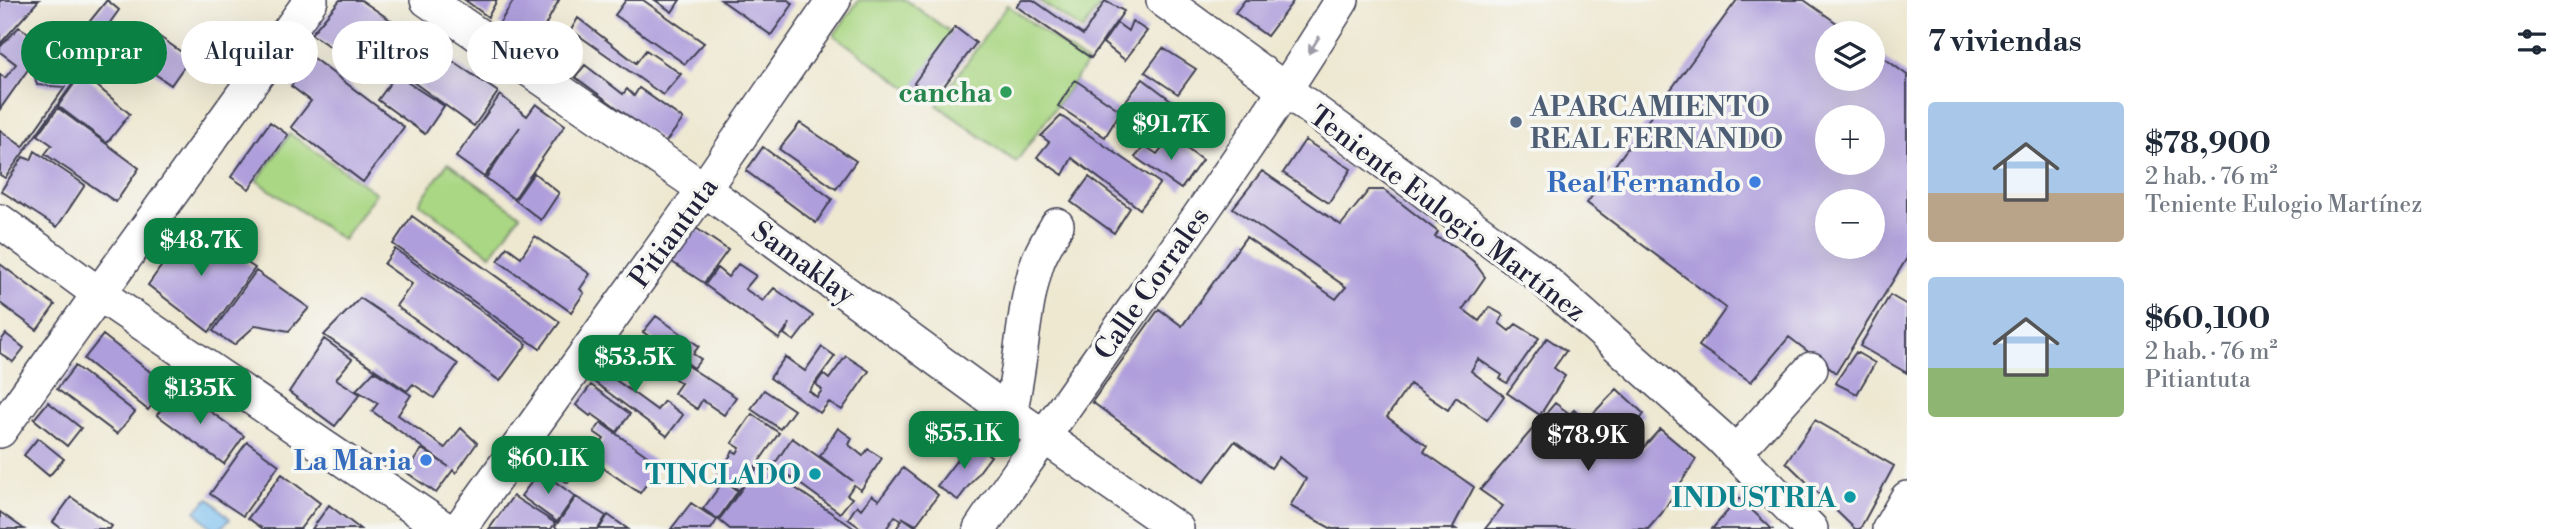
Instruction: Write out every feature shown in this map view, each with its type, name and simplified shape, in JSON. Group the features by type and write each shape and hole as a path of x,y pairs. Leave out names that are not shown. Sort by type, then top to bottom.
{"street":[{"path":"0,431 312,0"},
{"name":"Samaklay","path":"427,0 704,189 1010,413 1177,529"},
{"name":"Pitiantuta","path":"459,529 704,189 834,0"},
{"name":"Teniente Eulogio Martínez","path":"1163,0 1537,274 1735,453 1811,529"},
{"name":"Calle Corrales","path":"980,529 1043,435 1287,90 1342,0"},
{"path":"0,220 99,294 445,529"},
{"path":"1010,413 1037,262 1057,225"},
{"path":"1735,453 1811,369"}],"green space":[{"name":"cancha","path":"859,0 906,0 956,36 915,93 834,35"},
{"path":"1038,0 1103,0 1083,30"},
{"name":"cancha","path":"1007,5 1087,63 1016,162 937,105"},
{"path":"290,134 376,193 343,240 257,181"},
{"path":"448,163 520,215 491,255 419,203"}],"water":[{"path":"209,498 230,519 220,529 213,529 195,511"}],"building":[{"path":"0,0 39,0 0,44"},
{"path":"107,0 119,10 111,21 90,21"},
{"path":"340,0 361,0 392,21 332,21 332,48 318,39 318,26"},
{"path":"465,0 497,0 488,17"},
{"path":"514,0 559,0 548,21 501,21"},
{"path":"626,0 643,0 704,43 685,64 615,15"},
{"path":"655,0 680,0 672,12"},
{"path":"721,0 788,0 793,4 771,35"},
{"path":"1022,0 1033,0 1083,35 1105,1 1124,11 1091,58 1016,6"},
{"path":"1245,0 1294,0 1267,36 1235,13"},
{"name":"Real Fernando","path":"1737,0 1804,0 1834,21 1815,21 1815,91 1885,91 1885,59 1907,75 1907,258 1836,373 1789,337 1751,382 1699,346 1726,308 1587,203"},
{"path":"1132,21 1147,31 1125,60 1103,43 1117,23 1128,31"},
{"path":"583,22 636,63 646,50 681,74 663,95 583,38"},
{"path":"19,27 21,28 21,79 0,109 0,74 5,78 16,64 0,52 0,47"},
{"path":"955,27 976,43 935,98 914,83"},
{"path":"167,42 181,52 181,71 171,85 167,82"},
{"path":"1163,48 1196,69 1178,94 1145,72"},
{"path":"453,61 467,71 467,84 486,84 498,92 474,126 416,84 453,84"},
{"path":"318,62 332,72 332,84 347,84 404,127 363,182 291,127 311,101 291,86 318,84"},
{"path":"585,65 623,94 627,89 634,96 639,88 683,119 665,143 583,83"},
{"path":"1143,79 1184,110 1166,133 1124,103"},
{"path":"1075,80 1121,111 1105,137 1058,106"},
{"path":"72,84 5,178 0,175 0,130 23,147 65,87 37,85"},
{"path":"74,84 95,84 130,114 107,143 58,106"},
{"path":"390,84 410,84 444,106 425,134 378,100"},
{"path":"500,95 527,116 536,104 565,125 514,199 486,178 520,127 484,177 456,157"},
{"path":"58,108 139,168 116,202 45,154 52,145 38,135"},
{"path":"1061,116 1160,183 1140,209 1072,158 1063,175 1037,157 1049,142 1041,136"},
{"path":"270,122 288,135 249,189 231,177"},
{"path":"800,123 856,161 836,189 779,149"},
{"path":"1171,137 1202,160 1181,189 1135,157 1145,146 1157,154"},
{"path":"1305,140 1351,169 1329,203 1283,173"},
{"path":"763,147 832,199 816,223 746,171"},
{"path":"35,151 85,185 57,227 1,191 23,157 31,160"},
{"path":"1262,171 1341,225 1369,190 1384,190 1438,232 1435,237 1455,246 1474,262 1485,277 1463,309 1479,321 1489,307 1503,315 1499,323 1509,331 1516,324 1539,338 1507,383 1500,379 1502,375 1478,359 1471,371 1504,396 1487,420 1456,397 1448,410 1410,384 1387,417 1427,446 1424,452 1474,487 1453,527 1456,529 1332,529 1290,506 1306,479 1279,457 1271,468 1235,441 1204,482 1092,402 1159,309 1182,326 1246,237 1336,299 1346,287 1233,208"},
{"path":"534,173 559,193 541,220 515,200"},
{"path":"1089,177 1130,208 1114,233 1071,202"},
{"path":"412,216 560,322 540,349 393,244"},
{"path":"190,226 255,268 209,332 148,285"},
{"path":"696,228 728,250 704,283 672,262"},
{"path":"535,236 590,274 580,289 584,293 571,312 498,261 507,247 521,257"},
{"path":"395,249 527,344 500,381 396,306 412,284 384,264"},
{"path":"0,264 55,305 37,330 0,303"},
{"path":"738,264 756,276 745,289 763,301 774,288 813,316 794,341 784,334 790,323 779,339 705,285 717,268 728,277"},
{"path":"256,271 309,308 289,331 256,325 234,345 213,331"},
{"path":"1890,295 1907,305 1907,373 1860,346"},
{"path":"360,298 458,364 434,398 413,384 407,391 324,335"},
{"path":"656,316 699,346 693,354 701,359 694,368 643,332"},
{"path":"6,334 24,348 13,362 0,353 0,342"},
{"path":"103,335 167,385 148,410 84,359"},
{"path":"1547,338 1566,351 1554,368 1565,376 1540,415 1507,393"},
{"path":"324,339 352,359 336,379 360,394 335,426 289,392"},
{"path":"620,344 631,353 613,378 657,410 664,401 683,415 667,436 593,381"},
{"path":"822,347 835,356 809,391 817,397 822,390 816,384 823,374 829,379 846,356 869,371 842,410 829,402 820,413 770,378 785,357 805,371"},
{"path":"1856,352 1875,363 1857,394 1835,383"},
{"path":"672,356 736,397 724,415 702,400 697,409 674,393 681,383 662,370"},
{"path":"75,366 135,412 117,434 57,389"},
{"path":"374,371 411,395 398,415 445,448 461,428 477,443 456,473 453,470 436,493 406,472 422,449 449,467 372,411 378,403 356,390"},
{"path":"591,385 630,414 617,432 576,405"},
{"path":"177,387 244,436 224,464 157,415"},
{"path":"1617,389 1644,414 1628,436 1642,449 1660,429 1696,459 1662,513 1648,529 1485,529 1503,506 1480,490 1555,403 1570,414 1574,410 1585,420 1578,429"},
{"path":"764,390 794,410 780,429 751,409"},
{"path":"48,402 81,428 67,446 34,419"},
{"path":"752,414 779,433 739,490 718,476 733,451 737,453 740,448 732,443"},
{"name":"INDUSTRIA","path":"1815,420 1894,466 1860,529 1855,529 1786,462"},
{"path":"601,423 660,465 640,493 577,450 585,440 597,449 604,439 594,432"},
{"name":"TINCLADO","path":"838,428 852,438 849,445 863,456 868,449 882,458 861,490 854,485 847,495 852,498 840,513 774,465 792,438 853,481 820,456"},
{"path":"553,436 585,459 568,483 555,475 553,478 532,463"},
{"path":"38,438 64,459 49,476 24,455"},
{"path":"247,442 279,465 243,516 210,494"},
{"path":"970,443 991,456 958,500 937,486"},
{"path":"760,464 855,529 730,529 719,520"},
{"path":"903,468 938,495 916,525 902,517 919,529 896,529 902,520 895,516 886,529 862,529 848,519 857,505 861,509 872,495 879,500"},
{"path":"540,471 575,496 557,522 521,496"},
{"path":"282,474 320,503 300,529 263,529 248,518"},
{"path":"723,482 738,491 718,519 703,509"},
{"path":"513,496 555,523 551,529 489,529"},
{"path":"71,497 112,526 110,529 62,529 53,522"},
{"path":"576,497 606,516 598,529 555,527"},
{"path":"1739,498 1772,529 1712,529"},
{"path":"691,503 717,520 711,529 671,529"},
{"path":"329,505 360,529 312,529"},
{"path":"0,512 24,529 0,529"},
{"path":"608,515 628,529 599,529"}],"place":[{"name":"cancha","path":"1006,92"},
{"name":"APARCAMIENTO REAL FERNANDO","path":"1516,122"},
{"name":"Real Fernando","path":"1755,182"},
{"name":"La Maria","path":"426,460"},
{"name":"TINCLADO","path":"815,474"},
{"name":"INDUSTRIA","path":"1850,497"}]}
